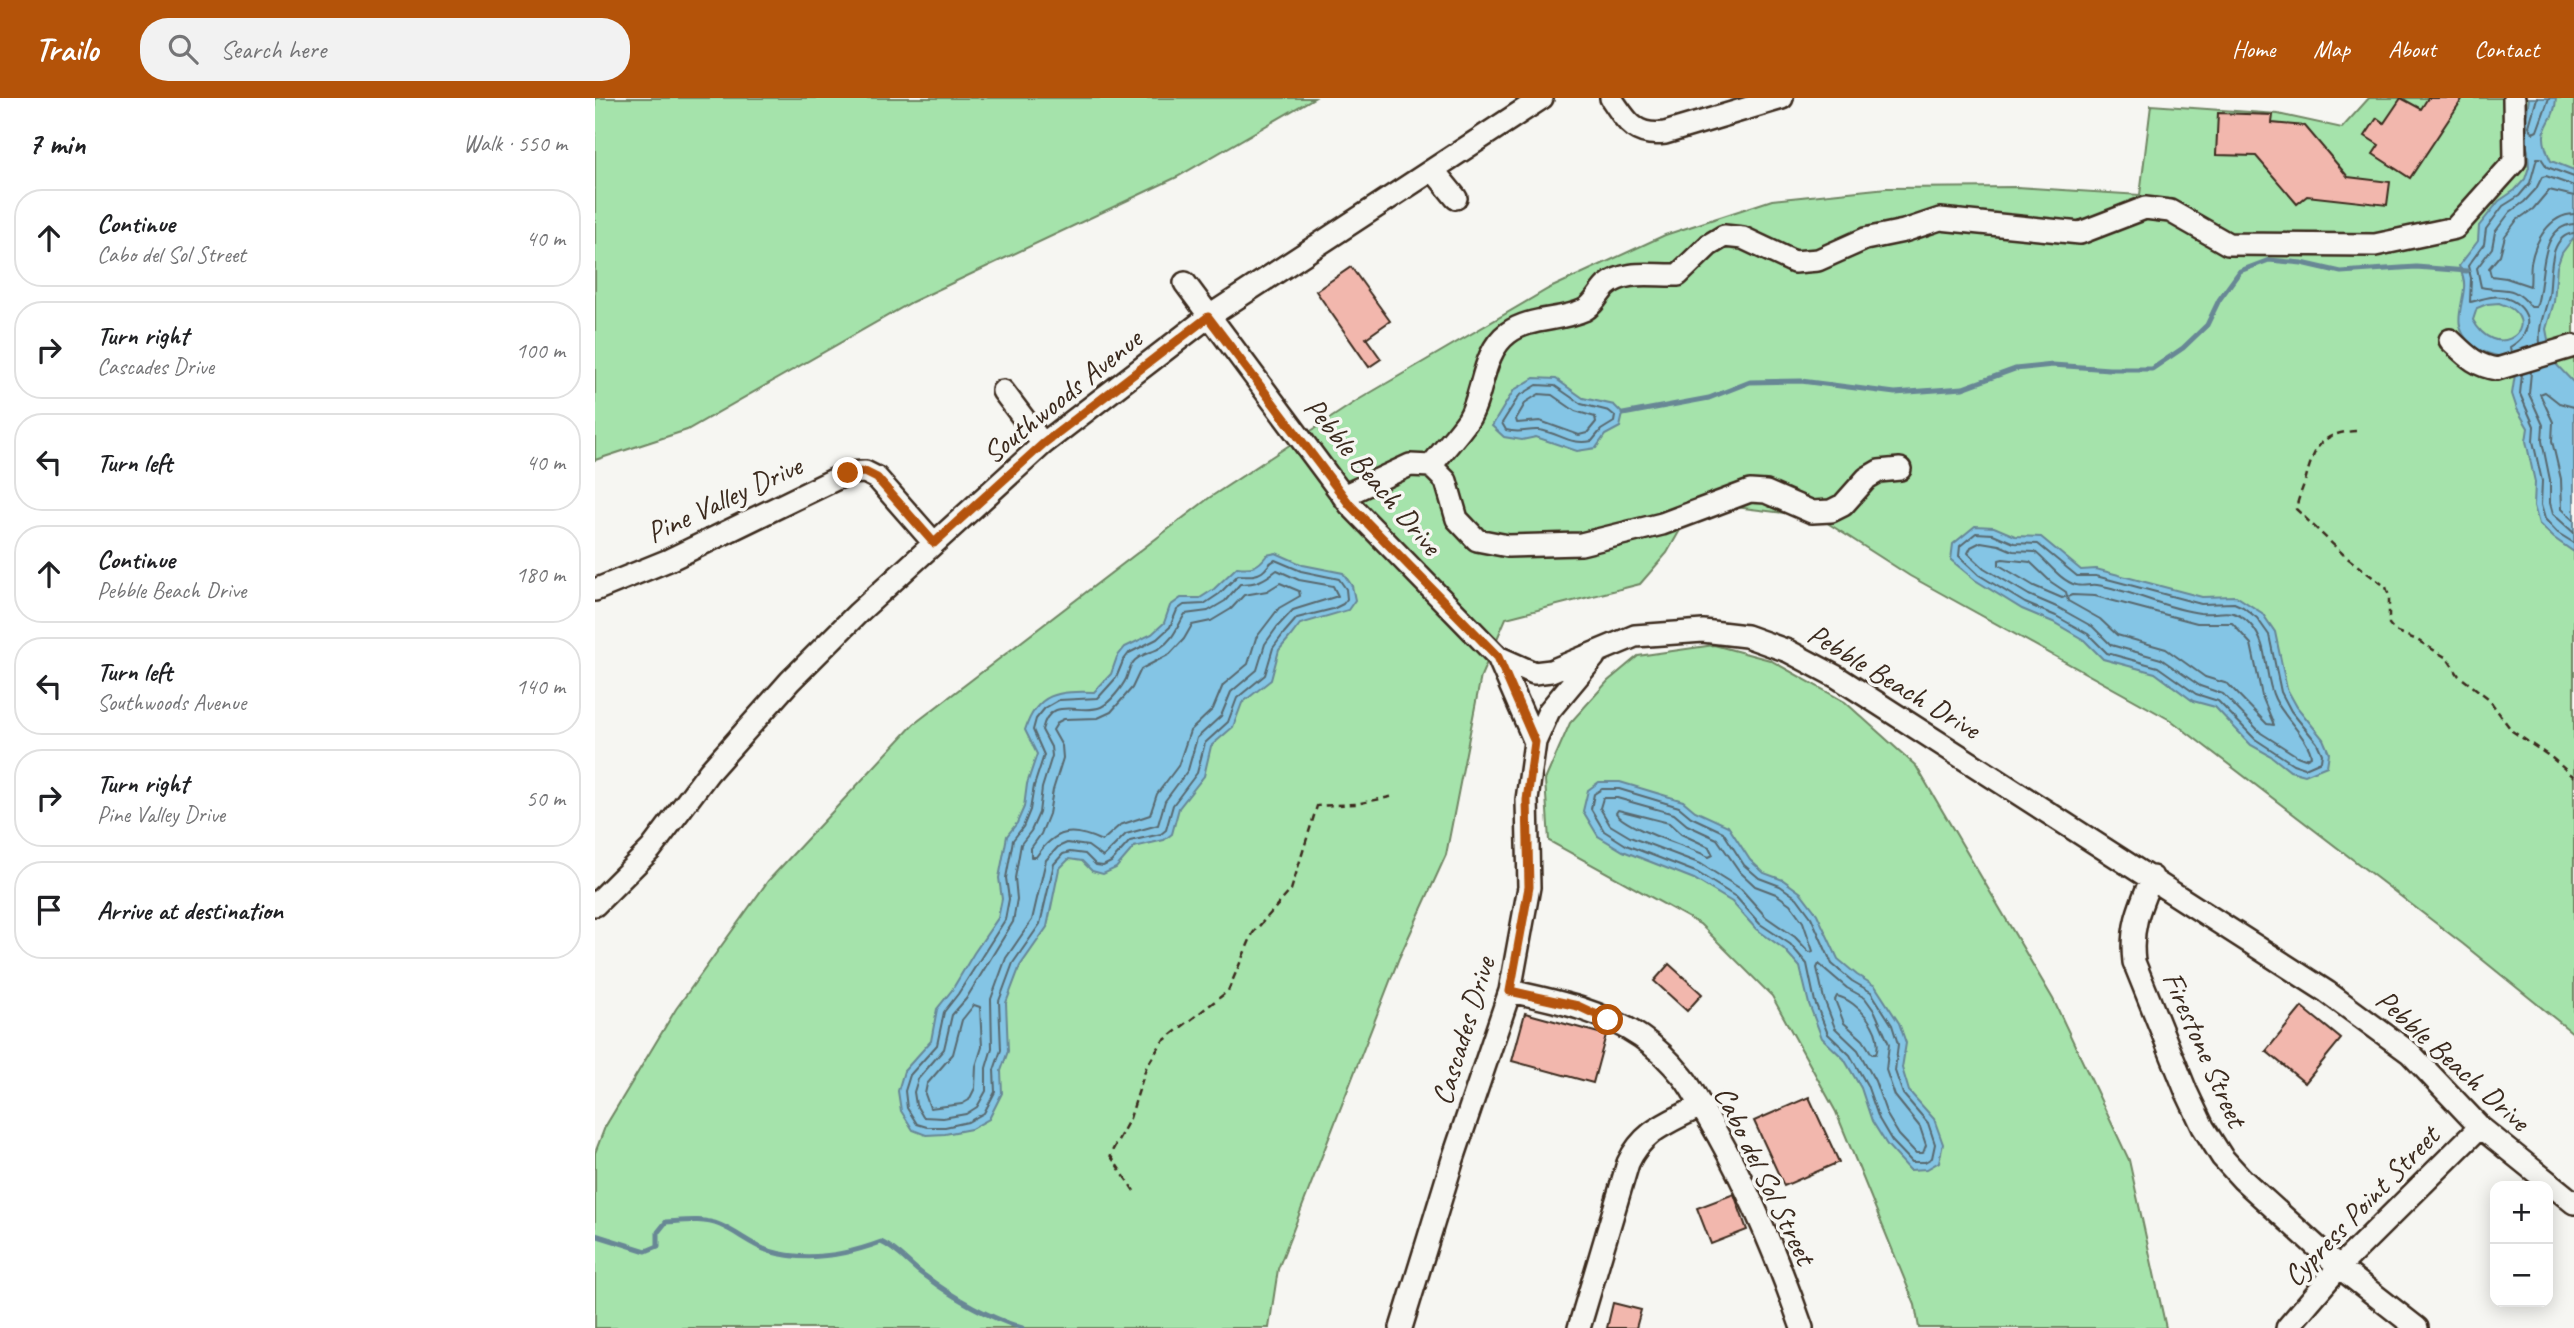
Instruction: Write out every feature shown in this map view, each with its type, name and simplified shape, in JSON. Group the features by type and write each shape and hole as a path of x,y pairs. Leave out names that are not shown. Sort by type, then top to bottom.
{"street":[{"name":"Southwoods Avenue","path":"595,905 651,849 709,772 790,681 934,543 1043,444 1208,317 1542,98"},
{"path":"1611,98 1637,130 1649,135 1665,133 1782,98"},
{"path":"1431,466 1469,418 1488,359 1507,333 1530,323 1565,318 1588,308 1607,285 1622,277 1636,274 1678,275 1709,245 1724,236 1742,238 1794,262 1818,260 1865,239 1904,231 1940,219 2080,233 2145,208 2170,211 2228,244 2375,245 2455,228 2515,161 2514,98"},
{"path":"1434,171 1456,198"},
{"name":"Pebble Beach Drive","path":"1185,283 1343,496 1498,657 1534,673 1551,671 1635,636 1703,631 1746,636 1788,651 1836,677 2152,877 2327,992 2410,1053 2480,1127 2574,1203"},
{"path":"2450,340 2472,361 2483,367 2497,369 2566,349"},
{"path":"1003,391 1043,444"},
{"path":"1343,496 1409,465 1431,466 1446,481 1457,519 1476,540 1508,546 1581,544 1662,524 1750,491 1766,492 1812,512 1831,511 1843,505 1867,478 1879,471 1900,469"},
{"name":"Pine Valley Drive","path":"595,590 669,560 848,473 865,472 877,478 934,543"},
{"name":"Cascades Drive","path":"1401,1328 1453,1159 1510,991 1529,887 1527,800 1535,742 1549,710 1603,648"},
{"path":"1498,657 1535,742"},
{"name":"Firestone Street","path":"2152,877 2136,918 2131,940 2134,962 2203,1127 2242,1179 2339,1267 2417,1328"},
{"name":"Cabo del Sol Street","path":"1510,991 1578,1006 1639,1036 1665,1055 1686,1080 1728,1152 1759,1220 1801,1328"},
{"path":"1579,1328 1634,1150 1642,1139 1654,1130 1700,1106"},
{"name":"Cypress Point Street","path":"2287,1328 2339,1267 2480,1127"}],"path":[{"path":"2356,430 2341,432 2324,439 2315,449 2296,509 2346,557 2386,587 2389,596 2389,624 2395,631 2417,640 2447,658 2459,676 2488,698 2512,731 2552,758 2574,777"},
{"path":"1134,1191 1110,1155 1130,1118 1146,1068 1161,1042 1228,991 1252,933 1290,890 1317,806 1356,804 1395,796"}],"green space":[{"path":"595,98 1314,98 1177,177 912,302 687,430 595,460"},
{"path":"2369,98 2574,98 2574,1034 2463,944 2172,721 1910,576 1818,517 1735,507 1687,518 1667,553 1640,584 1506,618 1481,676 1446,855 1399,958 1278,1269 1269,1328 595,1328 595,1153 605,1127 676,1009 768,881 914,724 1209,498 1358,400 1548,289 1665,235 1772,200 1887,188 2017,187 2140,195 2151,105 2278,114 2342,128"},
{"path":"1714,645 1770,660 1845,702 1916,766 2053,999 2129,1160 2166,1328 1919,1328 1915,1305 1836,1112 1772,996 1700,924 1549,841 1545,780 1570,723 1608,681 1638,656"}],"water":[{"path":"2529,98 2556,98 2555,108 2544,132 2546,149 2551,161 2574,170 2574,237 2562,253 2557,267 2554,302 2546,329 2552,360 2574,383 2574,552 2539,524 2534,506 2535,482 2526,441 2528,428 2512,394 2516,368 2505,359 2483,352 2472,345 2462,331 2459,318 2464,285 2459,266 2478,241 2479,226 2499,201 2525,179 2529,167 2521,126 2527,113","holes":["2499,303 2509,307 2520,319 2517,333 2502,340 2492,339 2482,332 2473,320 2477,308"]},
{"path":"1534,378 1556,379 1583,398 1614,405 1623,414 1620,427 1605,435 1596,448 1577,451 1536,437 1522,440 1504,437 1492,426 1514,390"},
{"path":"1975,526 1994,527 2015,536 2041,537 2081,570 2096,569 2202,597 2236,596 2262,613 2275,632 2287,689 2297,707 2323,739 2329,753 2327,766 2305,775 2290,771 2251,745 2215,707 2193,701 2155,673 2103,659 2084,640 2053,622 2022,609 1975,580 1951,560 1953,544"},
{"path":"1276,553 1303,565 1343,573 1352,586 1355,600 1348,610 1300,624 1279,650 1271,680 1242,703 1233,727 1211,746 1204,776 1179,808 1172,834 1164,840 1134,847 1116,868 1103,874 1092,871 1082,861 1069,859 1059,869 1047,927 1020,966 1006,1003 1008,1051 1001,1071 1002,1093 989,1119 971,1129 945,1134 926,1135 913,1130 901,1111 898,1091 904,1071 931,1041 937,1009 998,918 1002,899 999,878 1007,836 1024,807 1027,784 1037,754 1025,730 1030,717 1043,701 1051,696 1070,692 1094,692 1111,674 1117,657 1125,647 1152,634 1164,623 1170,606 1181,598 1200,598 1237,567 1254,566 1267,555"},
{"path":"1599,782 1620,782 1683,801 1695,811 1728,826 1750,860 1764,873 1783,880 1801,893 1817,914 1838,959 1875,986 1899,1023 1906,1043 1902,1068 1909,1091 1934,1119 1943,1144 1939,1162 1927,1169 1910,1170 1887,1145 1872,1121 1861,1088 1844,1059 1822,1038 1809,1004 1800,967 1784,949 1756,929 1732,902 1694,879 1623,851 1598,836 1583,811 1588,790"}],"building":[{"path":"2401,98 2421,109 2428,98 2463,98 2410,178 2373,154 2379,145 2365,136 2377,118 2384,123"},
{"path":"2218,113 2273,115 2272,123 2305,126 2348,177 2390,182 2387,205 2307,196 2297,204 2256,156 2216,155"},
{"path":"1351,267 1390,321 1366,338 1381,359 1369,367 1316,291"},
{"path":"1669,964 1702,994 1687,1011 1654,981"},
{"path":"2302,1007 2341,1039 2305,1083 2266,1051"},
{"path":"1525,1013 1606,1035 1593,1083 1512,1061"},
{"path":"1809,1097 1839,1162 1784,1186 1754,1121"},
{"path":"1734,1194 1747,1230 1711,1244 1697,1208"},
{"path":"1613,1303 1641,1310 1636,1328 1607,1328"}],"waterway":[{"path":"1623,414 1709,398 1750,382 1801,381 1895,393 1963,388 2015,369 2053,365 2152,369 2183,348 2207,325 2219,300 2240,271 2269,260 2302,263 2341,272 2416,267 2467,271"},
{"path":"595,1235 646,1251 658,1246 658,1232 666,1222 693,1220 720,1225 769,1251 797,1256 840,1253 881,1242 959,1299 984,1313 1022,1328"}],"route":[{"path":"848,473 865,472 877,478 934,543 1043,444 1208,317 1350,505 1498,657 1535,742 1527,800 1529,887 1510,991 1578,1006 1608,1020"}]}
